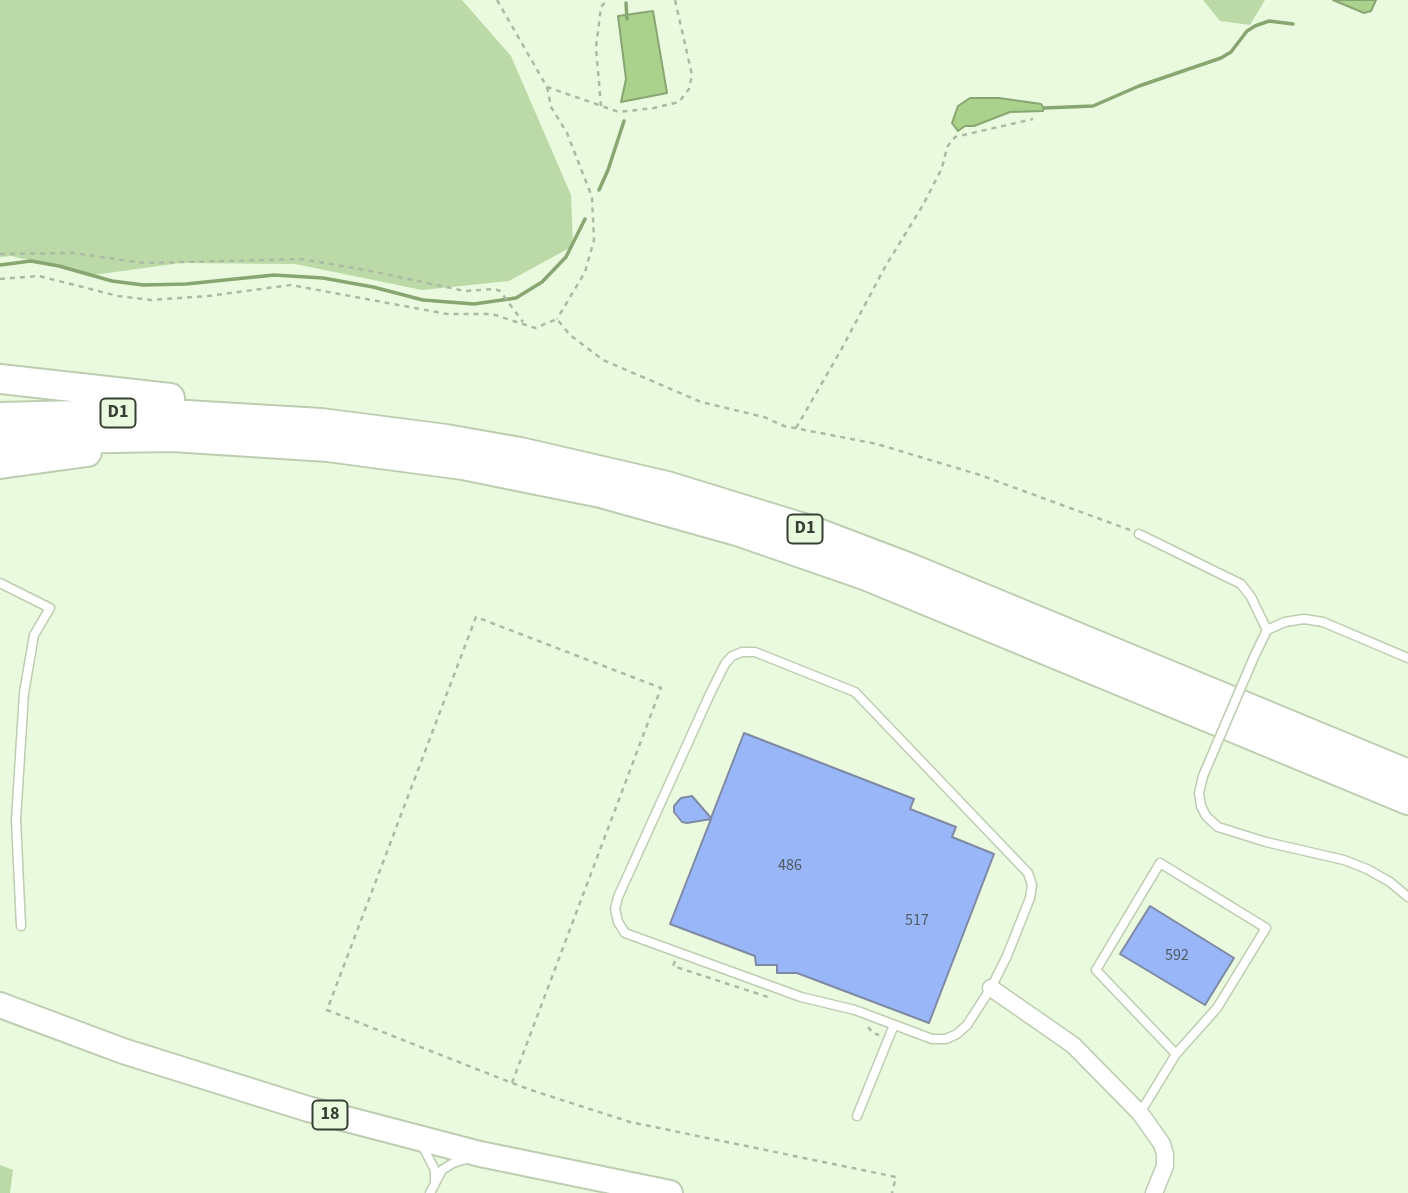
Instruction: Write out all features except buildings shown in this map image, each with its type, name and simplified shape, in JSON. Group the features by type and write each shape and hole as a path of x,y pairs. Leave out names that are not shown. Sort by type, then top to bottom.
{"highway":[{"path":"0,379 205,403 236,416"},
{"name":"D1","path":"3,434 113,413 236,416 321,423 446,439 520,452 667,486 810,530 911,568 1404,786"},
{"name":"D1","path":"3,434 264,441 402,456 530,477 667,510 786,547 867,576 1404,786"},
{"path":"0,464 62,457 172,437"}],"main road":[{"name":"18","path":"0,1005 123,1051 235,1087 419,1139 670,1193"}],"street":[{"path":"991,988 1073,1045 1140,1113 1162,1144 1165,1154 1165,1166 1154,1193"}],"lane":[{"path":"1139,534 1241,584 1251,597 1267,630"},
{"path":"0,583 50,608 34,635 24,693 16,820 21,926"},
{"path":"1408,658 1323,622 1304,619 1286,622 1267,630 1203,776 1199,793 1206,816 1218,827 1266,842 1344,860 1390,882 1408,897"},
{"path":"742,652 755,652 855,692 1028,873 1032,885 1030,898 991,988 967,1025 946,1039 932,1038 894,1025 855,1010 801,997 678,954 625,933 618,922 615,908 618,897 715,684 732,656 742,652"},
{"path":"1140,1113 1176,1054 1217,1008 1266,928 1160,863 1096,970 1176,1054"},
{"path":"857,1116 894,1025"},
{"path":"419,1139 435,1170 435,1181"},
{"path":"429,1193 447,1167 480,1154"}],"path":[{"path":"0,279 39,276 118,296 151,300 291,285 447,314 492,314 535,328 557,319 585,272 594,240 592,197 567,133 551,107 547,87 497,0"},
{"path":"601,107 596,48 601,7 607,0"},
{"path":"547,87 619,112 679,102 690,89 692,75 675,0"},
{"path":"796,428 885,267 923,205 942,168 947,148 955,137 1033,119"},
{"path":"0,254 73,253 144,263 300,258 465,291 494,289 506,298 523,323"},
{"path":"557,319 570,335 603,360 701,402 764,417 784,426 877,444 967,471 1139,534"},
{"path":"512,1083 661,688 476,617 327,1010 512,1083 630,1122 896,1177 892,1193"}],"shaded area":[{"path":"0,0 462,0 511,56 571,195 573,246 509,281 422,290 295,264 181,263 93,275 11,256 0,257"},
{"path":"1203,0 1265,0 1250,25 1220,21"},
{"path":"1333,0 1376,0 1371,11 1364,13"},
{"path":"653,11 667,93 621,102 626,79 618,16"},
{"path":"970,98 999,98 1041,104 1044,108 1043,111 1010,112 974,126 965,126 958,131 952,123 958,106"},
{"path":"0,1165 13,1170 10,1193 0,1193"}],"waterway":[{"path":"626,3 627,19"},
{"path":"1044,108 1093,106 1139,86 1221,58 1231,52 1247,31 1255,26 1269,21 1293,24"},
{"path":"599,190 624,121"},
{"path":"0,265 31,261 112,281 143,285 186,284 274,275 323,278 423,300 474,304 516,298 542,282 566,257 585,219"}]}
